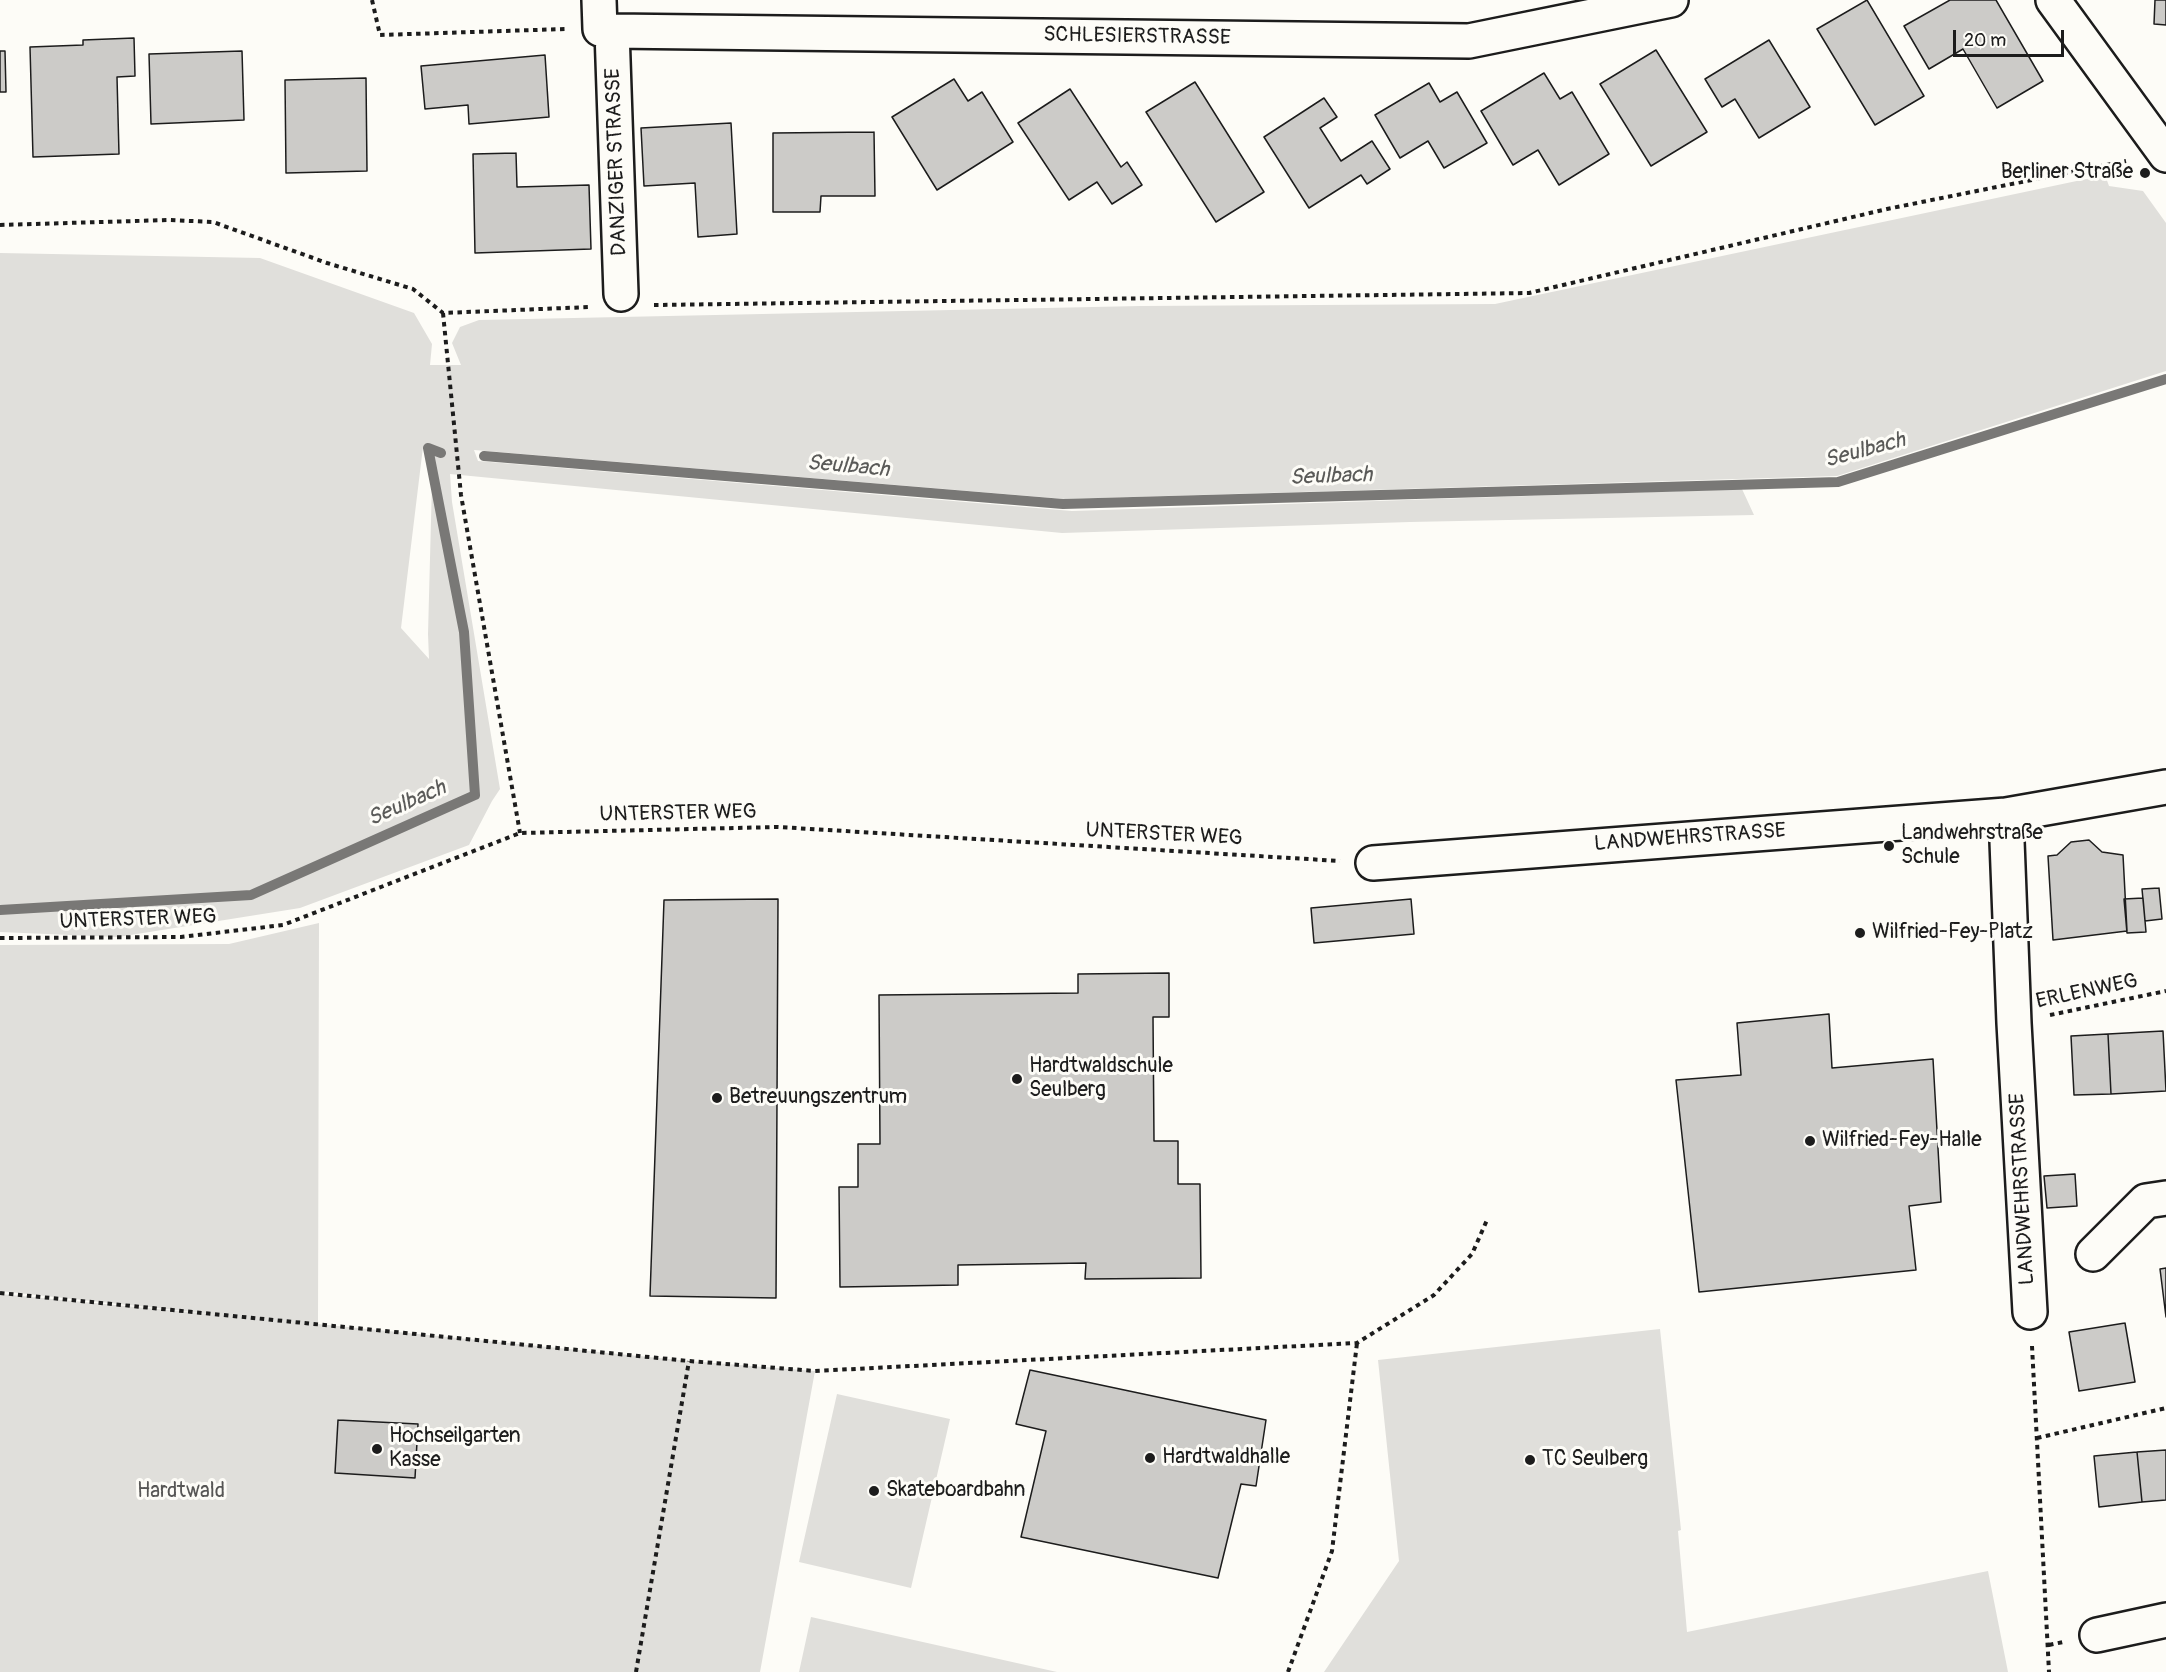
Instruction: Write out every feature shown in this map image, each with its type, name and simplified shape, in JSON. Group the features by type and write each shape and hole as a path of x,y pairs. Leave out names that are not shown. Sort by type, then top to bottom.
{"street":[{"name":"SCHLESIERSTRASSE","path":"603,20 1469,41 1671,0"},
{"path":"2053,0 2166,154"},
{"name":"DANZIGER STRASSE","path":"603,20 622,302"},
{"name":"LANDWEHRSTRASSE","path":"1373,863 2006,814 2166,787"},
{"name":"LANDWEHRSTRASSE","path":"2006,814 2014,1023 2030,1312"},
{"path":"2093,1254 2146,1201 2166,1198"},
{"path":"2097,1635 2166,1620"}],"path":[{"path":"372,0 380,35 603,20"},
{"path":"0,225 169,220 213,222 327,263 413,289 443,313 622,302 1528,293 1887,209 2166,154"},
{"path":"443,313 461,495 520,833"},
{"name":"UNTERSTER WEG","path":"0,938 181,937 283,925 520,833 778,827 1373,863"},
{"name":"ERLENWEG","path":"2014,1023 2166,991"},
{"path":"0,1293 688,1361 815,1371 1357,1343 1434,1295 1472,1254 1487,1220"},
{"path":"2030,1312 2049,1672"},
{"path":"1288,1672 1332,1551 1357,1343"},
{"path":"636,1672 688,1361"},
{"path":"2037,1438 2166,1408"}],"green space":[{"path":"2105,175 2109,186 2143,191 2166,223 2166,371 1837,476 1065,499 474,450 478,461 1072,511 1742,489 1754,515 1410,522 1062,533 450,474 452,502 500,789 469,845 300,908 118,937 0,932 0,253 260,258 414,313 432,344 430,365 461,365 452,343 460,327 479,320 1140,306 1495,304","holes":["433,445 429,659 401,628 423,447"]},
{"name":"Hardtwald","path":"319,923 318,1324 689,1361 815,1371 760,1672 0,1672 0,1294 220,1315 0,1291 0,945 229,944"},
{"name":"TC Seulberg","path":"1660,1329 1681,1530 1678,1531 1687,1632 1988,1571 2008,1672 1324,1672 1399,1561 1378,1360"},
{"name":"Skateboardbahn","path":"837,1394 950,1419 911,1588 799,1562"},
{"path":"811,1617 1057,1672 799,1672"}],"building":[{"path":"1867,0 1924,96 1875,125 1817,29"},
{"path":"1950,0 1996,0 2043,81 1997,108 1963,49 1929,69 1904,26"},
{"path":"2155,0 2166,0 2166,25 2154,24"},
{"path":"134,38 135,76 117,77 119,154 33,157 30,47 83,45 83,40"},
{"path":"1769,40 1810,107 1759,138 1735,99 1722,107 1705,79"},
{"path":"1656,50 1707,132 1651,166 1600,84"},
{"path":"0,51 5,51 6,92 0,92"},
{"path":"242,51 244,120 151,124 149,54"},
{"path":"545,55 549,117 469,124 468,105 425,109 421,66"},
{"path":"1544,73 1560,99 1572,92 1609,154 1559,185 1538,150 1513,165 1481,111"},
{"path":"366,78 367,171 286,173 285,80"},
{"path":"954,79 968,101 982,92 1013,142 937,190 892,117"},
{"path":"1195,82 1264,192 1216,222 1146,112"},
{"path":"1429,83 1440,102 1457,92 1487,143 1444,168 1428,141 1400,158 1375,115"},
{"path":"1070,89 1121,167 1127,162 1142,185 1112,204 1097,182 1069,200 1018,123"},
{"path":"1324,98 1337,117 1320,128 1341,161 1372,141 1390,169 1367,184 1361,175 1309,208 1264,137"},
{"path":"731,123 737,234 698,237 695,183 644,186 641,128"},
{"path":"874,132 875,196 821,196 820,212 773,212 773,133"},
{"path":"516,153 517,187 589,185 591,249 475,253 473,154"},
{"path":"2089,840 2102,852 2123,855 2127,931 2053,940 2048,856 2057,855 2071,842"},
{"path":"2159,888 2162,919 2145,921 2142,889"},
{"path":"2143,898 2146,932 2127,933 2124,899"},
{"name":"Betreuungszentrum","path":"778,899 776,1298 650,1296 664,900"},
{"path":"1411,899 1414,934 1314,943 1311,908"},
{"name":"Hardtwaldschule Seulberg","path":"1169,973 1169,1017 1153,1017 1154,1141 1178,1141 1178,1184 1200,1184 1201,1278 1085,1279 1086,1263 958,1265 958,1285 840,1287 839,1187 858,1187 858,1144 880,1144 879,995 1078,993 1078,974"},
{"name":"Wilfried-Fey-Halle","path":"1829,1014 1832,1068 1933,1059 1941,1202 1909,1206 1916,1270 1699,1292 1676,1080 1741,1075 1737,1023"},
{"path":"2163,1031 2166,1091 2111,1094 2108,1034"},
{"path":"2108,1034 2111,1094 2074,1095 2071,1036"},
{"path":"2075,1174 2077,1206 2047,1208 2044,1176"},
{"path":"2166,1268 2166,1317 2160,1269"},
{"path":"2125,1323 2135,1382 2079,1391 2069,1332"},
{"name":"Hardtwaldhalle","path":"1030,1370 1266,1420 1256,1486 1241,1484 1218,1578 1021,1537 1046,1431 1016,1424"},
{"name":"Hochseilgarten Kasse","path":"338,1420 418,1424 415,1478 335,1473"},
{"path":"2166,1450 2166,1500 2142,1502 2137,1452"},
{"path":"2137,1452 2142,1502 2099,1507 2094,1456"}],"waterway":[{"name":"Seulbach","path":"484,456 1063,504 1838,482 2166,379"},
{"name":"Seulbach","path":"0,910 251,895 475,795 464,632 428,448 441,453"}],"place":[{"name":"Berliner Straße","path":"2145,173"},
{"name":"Landwehrstraße Schule","path":"1889,846"},
{"name":"Wilfried-Fey-Platz","path":"1860,933"},
{"name":"Hardtwaldschule Seulberg","path":"1017,1079"},
{"name":"Betreuungszentrum","path":"717,1098"},
{"name":"Wilfried-Fey-Halle","path":"1810,1141"},
{"name":"Hochseilgarten Kasse","path":"377,1449"},
{"name":"Hardtwaldhalle","path":"1150,1458"},
{"name":"TC Seulberg","path":"1530,1460"},
{"name":"Skateboardbahn","path":"874,1491"}]}
